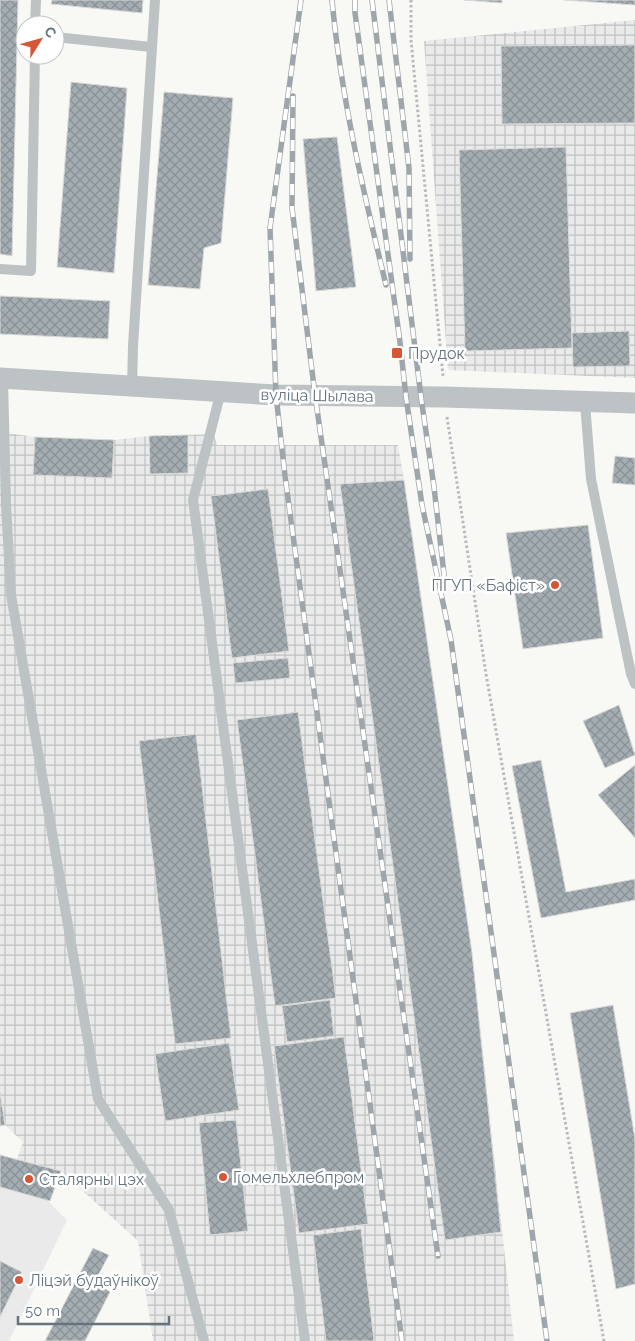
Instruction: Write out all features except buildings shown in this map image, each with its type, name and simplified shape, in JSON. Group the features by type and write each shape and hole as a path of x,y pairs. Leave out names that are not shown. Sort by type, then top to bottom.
{"street":[{"name":"вуліца Шылава","path":"2,378 276,395 635,403"}],"lane":[{"path":"35,15 36,0"},
{"path":"132,386 154,0"},
{"path":"65,38 151,47"},
{"path":"0,269 31,271 35,65"},
{"path":"2,378 11,595 98,1099 169,1210 204,1341"},
{"path":"221,392 193,500 305,1341"},
{"path":"585,403 592,480 630,674 635,684"}],"path":[{"path":"411,0 411,40 444,398 488,684 604,1341"}],"shaded area":[{"path":"635,20 635,378 448,370 424,41"},
{"path":"0,432 35,437 114,440 149,436 214,434 217,445 398,445 472,953 514,1341 153,1341 138,1241 61,1171 17,1159 23,1142 5,1125 0,1126"},
{"name":"Ліцэй будаўнікоў","path":"0,1154 67,1220 9,1341 0,1341"}],"railway":[{"path":"301,0 270,228 276,395 285,476 402,1341"},
{"path":"332,0 347,108 361,179 386,285"},
{"path":"355,0 355,13 406,397 422,505 451,640 547,1341"},
{"path":"372,0 445,583"},
{"path":"389,0 409,168 410,259"},
{"path":"293,96 292,208 315,395 438,1256"}],"place":[{"name":"Прудок","path":"397,353"},
{"name":"ПГУП «Бафіст»","path":"555,585"},
{"name":"Гомельхлебпром","path":"223,1177"},
{"name":"Сталярны цэх","path":"29,1179"},
{"name":"Ліцэй будаўнікоў","path":"19,1280"}]}
